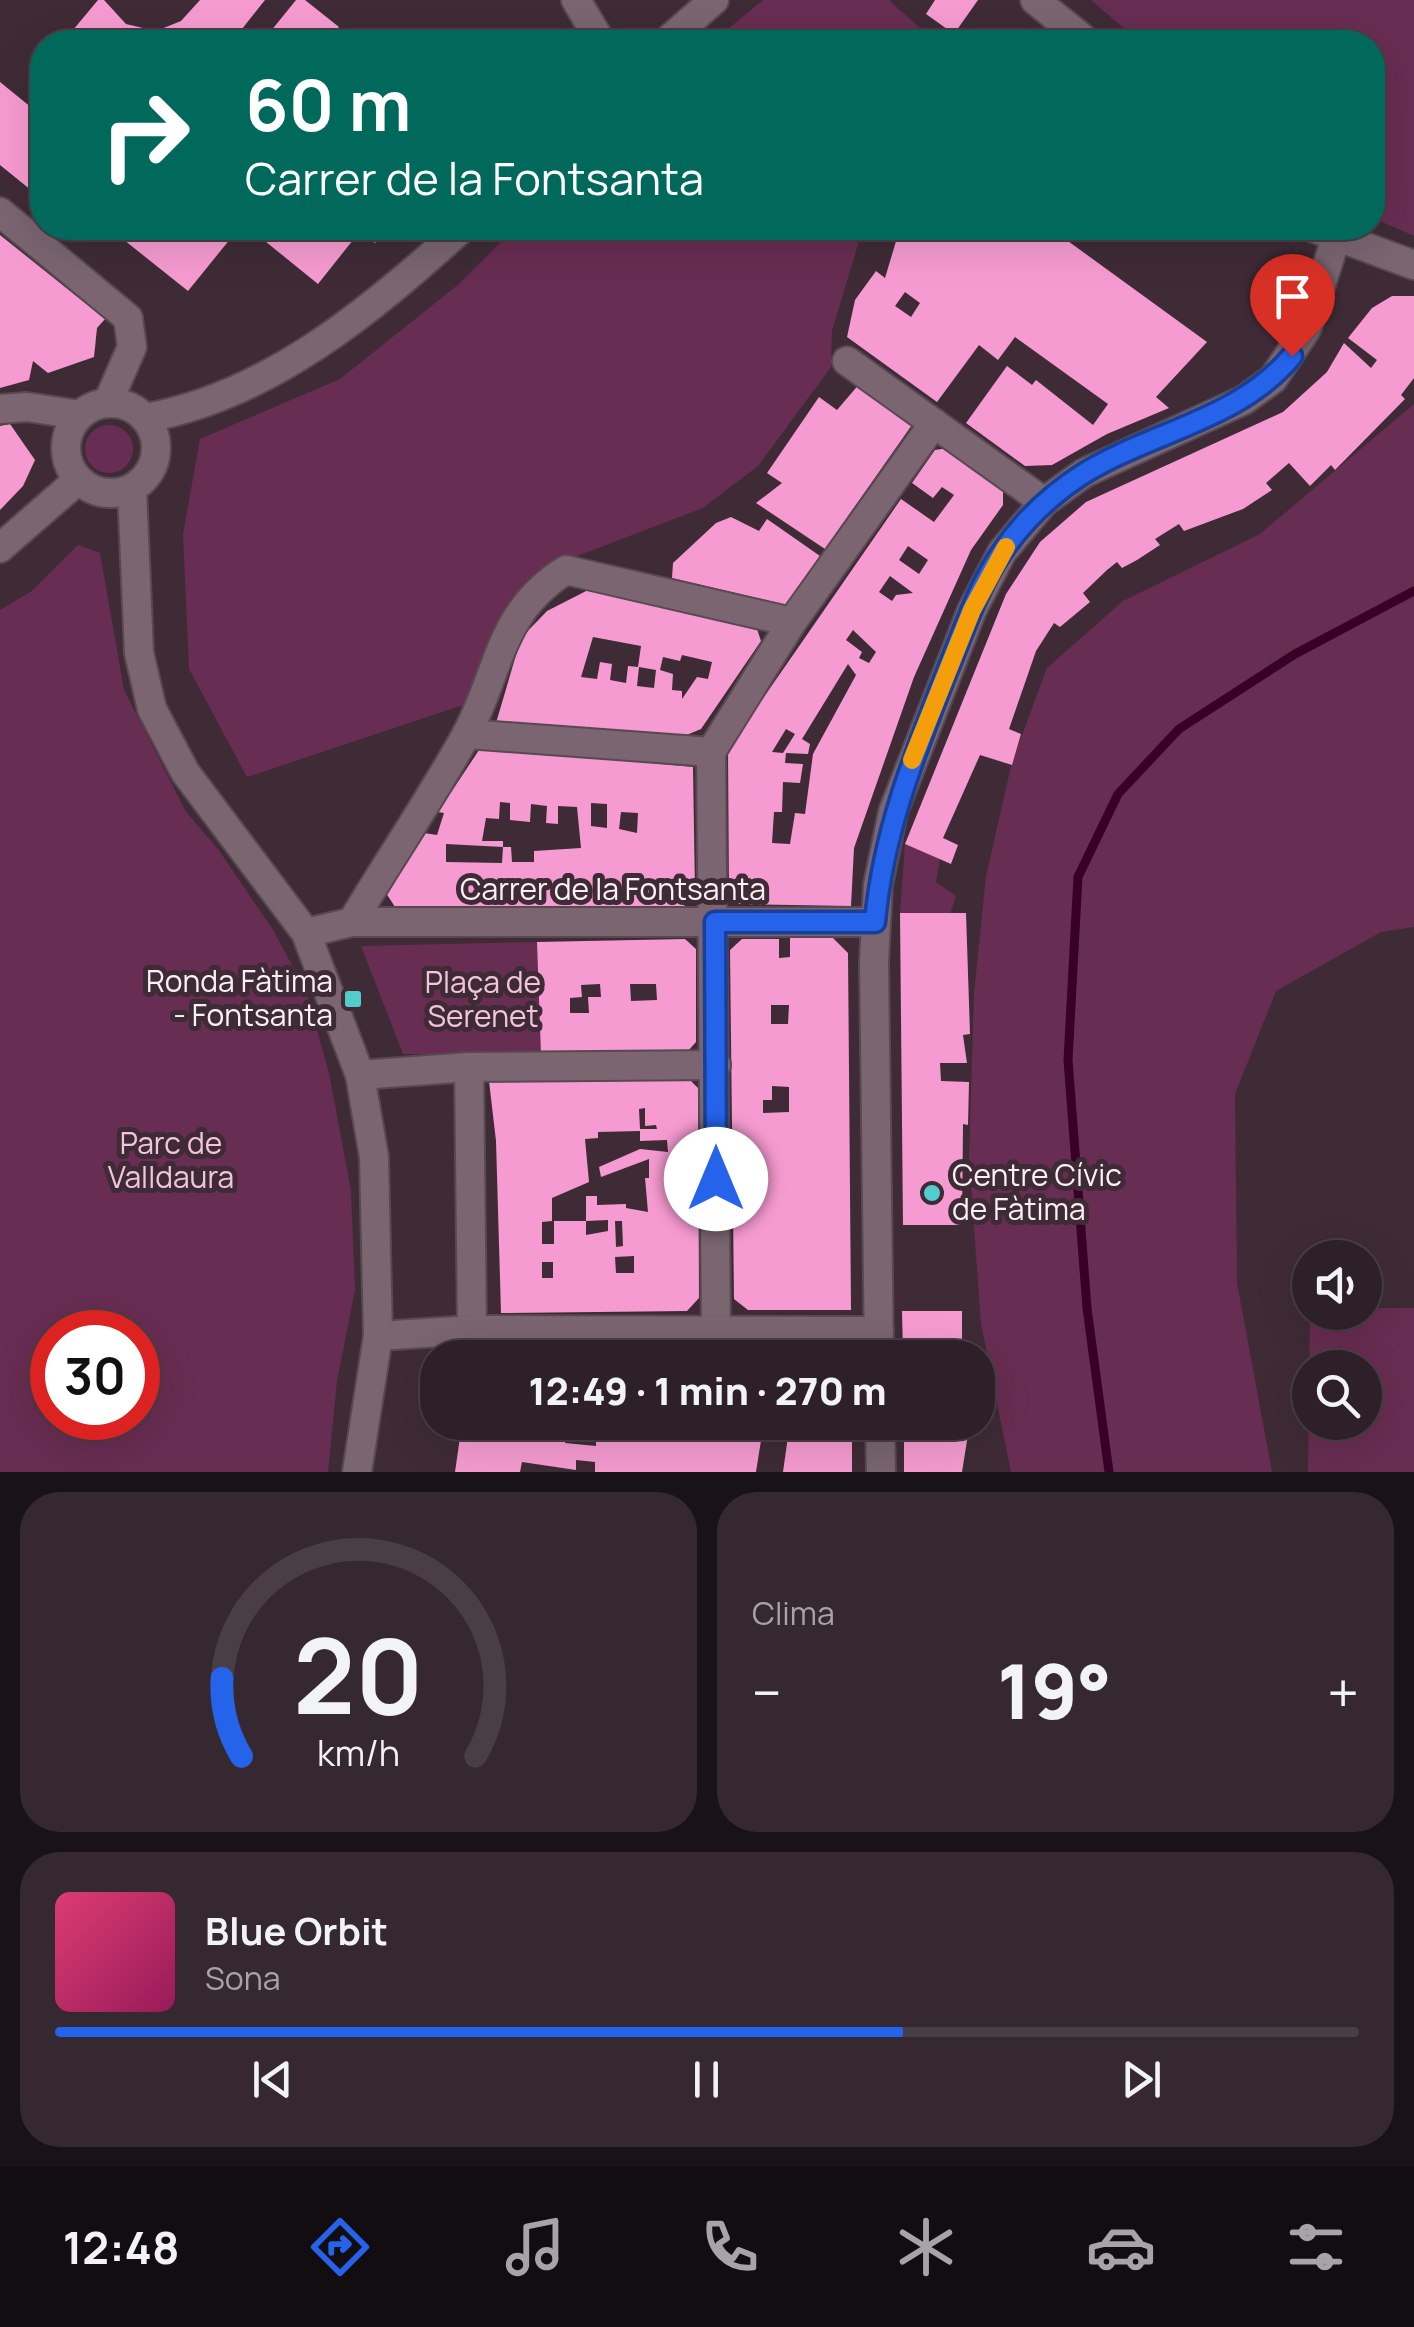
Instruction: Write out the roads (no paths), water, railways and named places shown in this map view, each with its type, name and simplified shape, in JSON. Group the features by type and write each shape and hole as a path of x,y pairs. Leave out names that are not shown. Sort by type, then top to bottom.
{"street":[{"path":"576,0 594,30"},
{"path":"680,30 714,0"},
{"path":"1034,0 1071,30"},
{"path":"0,212 30,237"},
{"path":"34,240 128,318 132,347 108,402"},
{"path":"150,427 334,336 448,240"},
{"path":"879,1340 875,922 894,812 965,627 1002,552 1044,502 1084,474 1244,400 1273,379 1307,328 1324,240"},
{"path":"1344,240 1414,265"},
{"path":"848,360 1044,502"},
{"path":"0,409 27,407 80,415 108,402 133,408 150,427 153,466 132,488 100,492 78,480 70,467 66,442 80,415"},
{"path":"716,1330 712,752 792,622 934,423"},
{"path":"0,548 78,480"},
{"path":"132,488 139,653 152,709 184,772 306,933 360,1075 374,1157 378,1336 357,1472"},
{"path":"352,922 467,734 503,639 538,588 566,570 792,622"},
{"path":"467,734 712,752"},
{"name":"Carrer de la Fontsanta","path":"306,933 352,922 875,922"},
{"path":"360,1075 468,1068 716,1066"},
{"path":"468,1068 472,1330"},
{"path":"378,1336 472,1330 716,1330 832,1340"},
{"path":"880,1440 881,1472"}],"waterway":[{"path":"1109,1472 1087,1308 1068,1060 1078,877 1118,794 1179,729 1295,654 1414,591"}],"place":[{"name":"Ronda Fàtima - Fontsanta","path":"353,999"},
{"name":"Centre Cívic de Fàtima","path":"932,1193"}],"park label":[{"name":"Plaça de Serenet","path":"483,1000"},
{"name":"Parc de Valldaura","path":"171,1161"}]}
